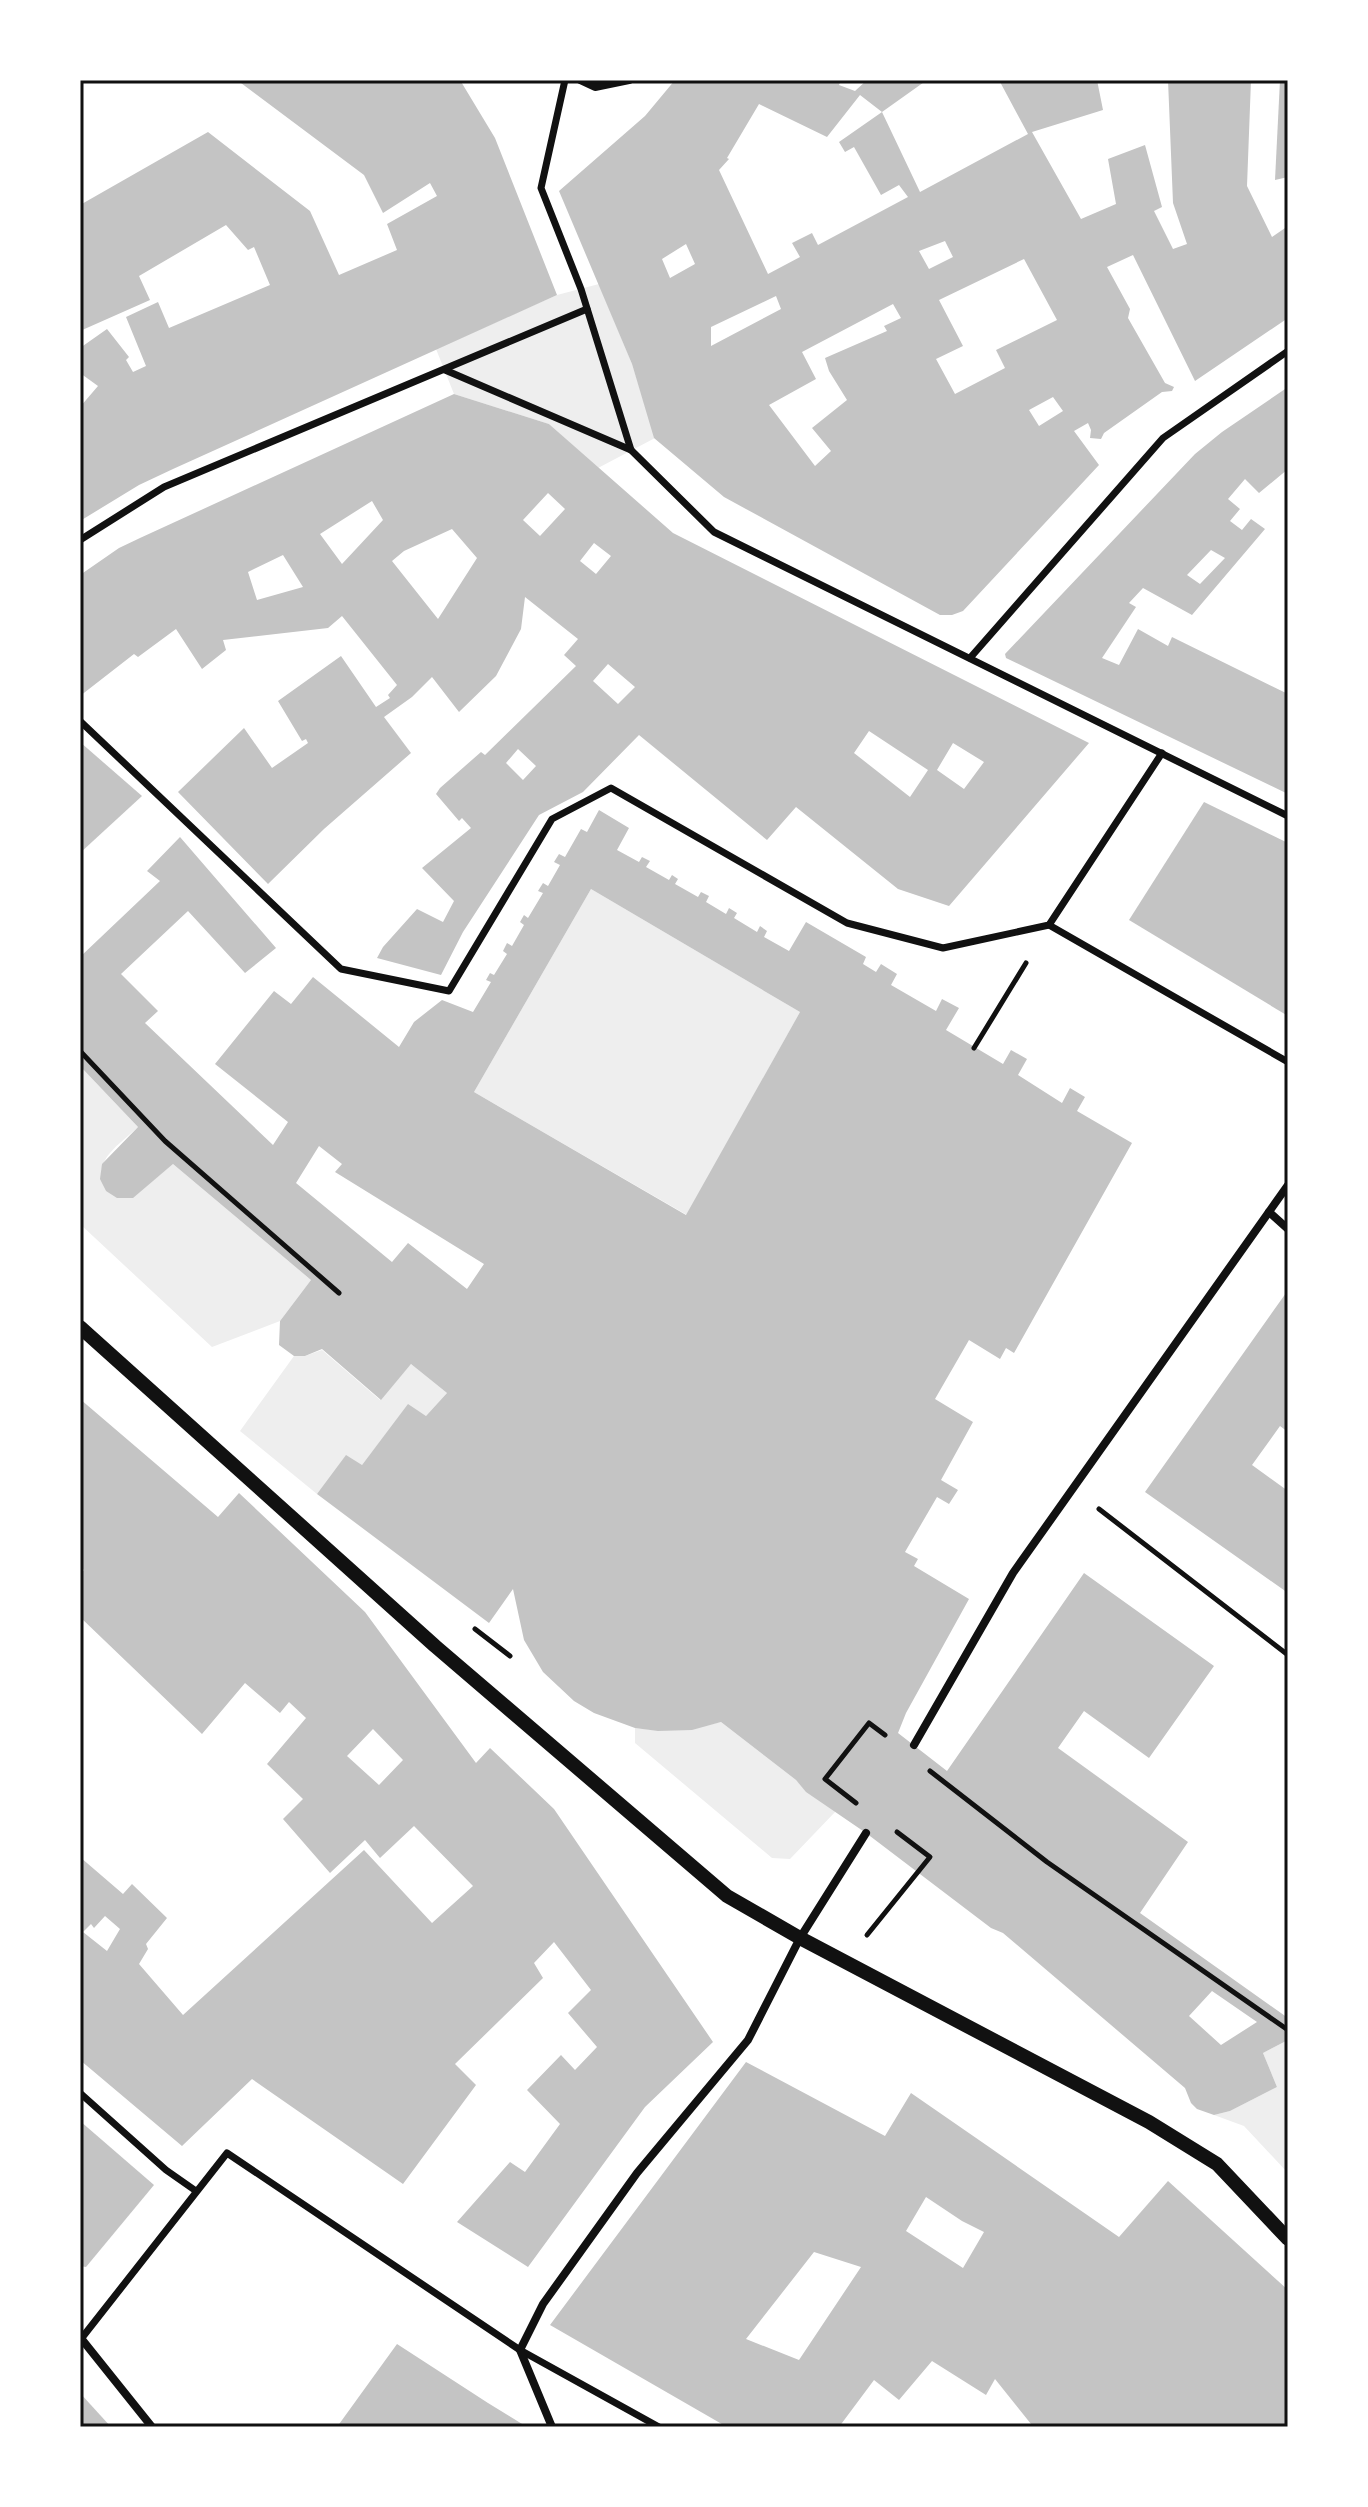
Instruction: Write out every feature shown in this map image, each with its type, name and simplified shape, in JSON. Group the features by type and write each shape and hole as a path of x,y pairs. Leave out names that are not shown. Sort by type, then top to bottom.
{"street":[{"path":"565,80 541,188 581,289 631,450"},
{"path":"580,80 595,87 629,80"},
{"path":"80,540 164,487 587,309"},
{"path":"970,658 1163,438 1288,351"},
{"path":"445,370 631,450 714,532 1288,816"},
{"path":"80,721 341,969 449,991 552,819 611,788 847,923 943,948 1049,925 1288,1062"},
{"path":"1049,925 1162,753"},
{"path":"914,1745 1013,1573 1288,1185"},
{"path":"1269,1212 1288,1229"},
{"path":"80,1327 435,1646 727,1896 800,1938 1163,2130 1217,2164 1288,2239"},
{"path":"552,2427 520,2350 543,2304 637,2173 748,2040 800,1938 866,1833"},
{"path":"80,2093 166,2170 196,2191"},
{"path":"152,2427 80,2338 227,2153 520,2350 659,2427"}],"path":[{"path":"974,1048 1049,925"},
{"path":"80,1051 165,1141 339,1293"},
{"path":"1073,1489 1288,1655"},
{"path":"475,1629 510,1656"},
{"path":"862,1807 825,1779 869,1723 893,1741"},
{"path":"928,1769 1047,1862 1288,2030"},
{"path":"846,1962 930,1857 885,1824"}],"shaded area":[{"path":"599,284 632,364 655,438 598,468 549,424 454,394 436,349 557,295"},
{"path":"591,889 800,1012 687,1215 474,1092"},
{"path":"80,1066 138,1127 108,1155 104,1163 101,1171 106,1191 133,1197 173,1164 311,1280 280,1321 212,1347 80,1224"},
{"path":"322,1350 380,1400 411,1364 447,1393 426,1416 408,1405 362,1465 317,1494 240,1431 294,1356"},
{"path":"721,1722 806,1791 836,1811 790,1859 772,1858 635,1743 635,1728 678,1730"},
{"path":"1288,2040 1288,2173 1244,2126 1214,2115 1230,2111 1277,2087 1263,2053"}],"building":[{"path":"237,80 460,80 495,138 557,295 139,485 80,521 80,407 98,386 80,373 80,348 107,329 129,357 126,360 133,372 146,366 126,317 158,302 169,328 270,285 254,247 248,250 226,225 139,276 150,300 80,331 80,205 208,132 310,211 339,275 397,250 387,224 437,196 430,183 383,213 364,175"},
{"path":"675,80 841,80 839,85 855,91 867,80 927,80 882,112 920,192 1028,134 999,80 1097,80 1103,110 1032,132 1081,219 1116,204 1108,159 1145,145 1162,207 1154,211 1173,249 1187,244 1173,203 1168,80 1251,80 1247,186 1272,237 1288,226 1288,318 1195,381 1133,255 1107,267 1130,309 1128,318 1165,383 1174,387 1172,391 1162,392 1104,433 1101,439 1090,438 1088,423 1074,431 1099,465 963,611 940,615 724,497 654,438 632,364 559,191 645,116","holes":["860,95 882,112 839,142 845,152 854,147 881,195 899,185 908,197 818,245 812,233 792,243 800,257 768,274 719,170 729,159 759,104 827,137","945,241 953,257 929,269 919,251","686,244 695,264 670,278 662,259","1024,259 1057,320 996,350 1005,368 955,394 936,359 963,346 939,300","776,296 781,309 711,346 711,327","893,304 901,318 884,326 887,331 825,358 829,371 847,400 812,428 831,451 815,466 769,405 816,379 802,352","1053,397 1063,411 1039,426 1029,410"]},
{"path":"1280,80 1288,80 1288,177 1275,180"},
{"path":"1288,387 1288,469 1259,493 1245,479 1228,499 1240,509 1230,521 1242,530 1251,519 1265,529 1192,615 1143,588 1129,603 1136,607 1102,658 1119,665 1138,629 1168,646 1172,637 1288,694 1288,794 1006,658 1005,654 1195,454","holes":["1211,550 1225,558 1200,584 1187,575"]},
{"path":"454,394 549,424 673,533 1089,743 949,906 898,889 796,807 767,840 639,735 583,792 539,815 463,932 441,975 377,958 417,909 443,922 454,901 422,868 471,828 462,818 459,821 436,794 481,752 485,755 576,666 564,655 578,639 525,597 521,629 496,676 459,712 432,677 412,697 384,717 411,753 324,829 268,884 178,792 244,728 272,768 308,743 306,739 302,741 278,701 341,656 376,707 390,698 388,695 397,685 342,616 328,628 223,640 226,650 202,669 176,629 138,657 134,654 80,696 80,575 119,548","holes":["548,493 565,509 540,536 523,520","372,501 383,520 342,564 320,534","452,529 477,558 438,619 392,561 404,551","594,543 611,556 596,574 580,561","283,555 303,587 257,600 248,572","608,664 635,687 618,704 593,681","869,731 928,770 910,797 854,753","953,743 984,762 964,789 937,770","518,749 536,766 523,780 506,763"]},
{"path":"80,742 142,796 80,853"},
{"path":"1204,802 1288,843 1288,1016 1129,920"},
{"path":"599,810 629,828 617,850 639,862 642,857 650,861 646,867 669,880 672,875 678,879 675,884 698,897 701,892 709,896 706,902 726,914 729,908 737,913 734,918 757,932 760,926 767,931 764,937 789,951 806,922 866,957 863,964 876,972 881,964 897,974 891,985 936,1011 942,999 959,1008 946,1030 1003,1064 1011,1050 1027,1059 1018,1075 1062,1103 1070,1088 1085,1097 1077,1111 1132,1143 1014,1353 1006,1348 1000,1359 969,1340 935,1399 973,1422 941,1480 958,1490 949,1504 937,1497 905,1552 918,1559 914,1566 969,1599 898,1733 947,1771 1084,1573 1214,1666 1149,1758 1084,1711 1058,1748 1188,1842 1140,1913 1288,2018 1288,2040 1263,2053 1277,2087 1230,2111 1214,2115 1197,2109 1185,2088 1003,1933 991,1928 866,1833 806,1792 796,1780 721,1722 692,1730 635,1728 594,1713 574,1701 543,1672 524,1640 513,1589 489,1623 317,1494 346,1455 362,1465 408,1404 426,1416 447,1393 411,1364 381,1400 322,1349 305,1356 294,1356 279,1345 280,1321 311,1280 173,1164 133,1198 117,1198 106,1191 100,1179 102,1164 138,1127 80,1066 80,957 160,881 147,871 180,837 276,948 245,973 188,911 121,974 158,1011 145,1023 273,1145 288,1122 215,1064 274,991 291,1004 313,977 399,1047 414,1022 442,1000 473,1012 491,982 486,980 490,973 494,975 507,954 503,951 507,943 512,946 524,925 520,922 524,915 528,918 543,893 538,891 543,883 548,886 560,865 554,862 559,854 565,857 581,829 587,832","holes":["591,889 800,1012 686,1215 474,1092","319,1146 342,1164 335,1172 484,1264 467,1289 408,1243 392,1262 296,1183","1212,1991 1257,2022 1221,2045 1189,2016"]},
{"path":"1286,1293 1288,1432 1280,1426 1252,1465 1288,1491 1288,1593 1145,1492"},
{"path":"80,1399 218,1517 239,1493 365,1612 476,1763 490,1748 554,1809 713,2042 645,2107 528,2267 457,2222 510,2162 525,2172 560,2124 527,2090 561,2055 575,2070 597,2047 568,2013 591,1990 554,1942 534,1963 543,1978 455,2064 476,2085 403,2184 252,2079 182,2146 80,2060 80,1857 123,1894 132,1884 167,1918 146,1944 148,1949 139,1964 183,2015 364,1850 432,1923 473,1886 414,1826 380,1858 365,1840 330,1873 283,1819 303,1799 267,1764 306,1718 289,1702 280,1713 245,1683 202,1734 80,1617 80,1574 84,1570 80,1567","holes":["373,1729 403,1760 379,1785 347,1756","105,1916 120,1929 107,1951 83,1932 91,1924 94,1928"]},
{"path":"746,2062 885,2136 911,2093 1119,2237 1168,2181 1288,2290 1288,2427 1028,2427 1031,2424 995,2379 986,2395 932,2361 899,2400 874,2380 839,2427 727,2427 550,2325","holes":["926,2197 984,2232 963,2268 906,2231","814,2252 861,2267 799,2360 746,2339"]},
{"path":"80,2121 154,2185 86,2267 80,2266"},
{"path":"397,2344 488,2403 527,2427 337,2427"},
{"path":"80,2393 111,2427 80,2427"}]}
